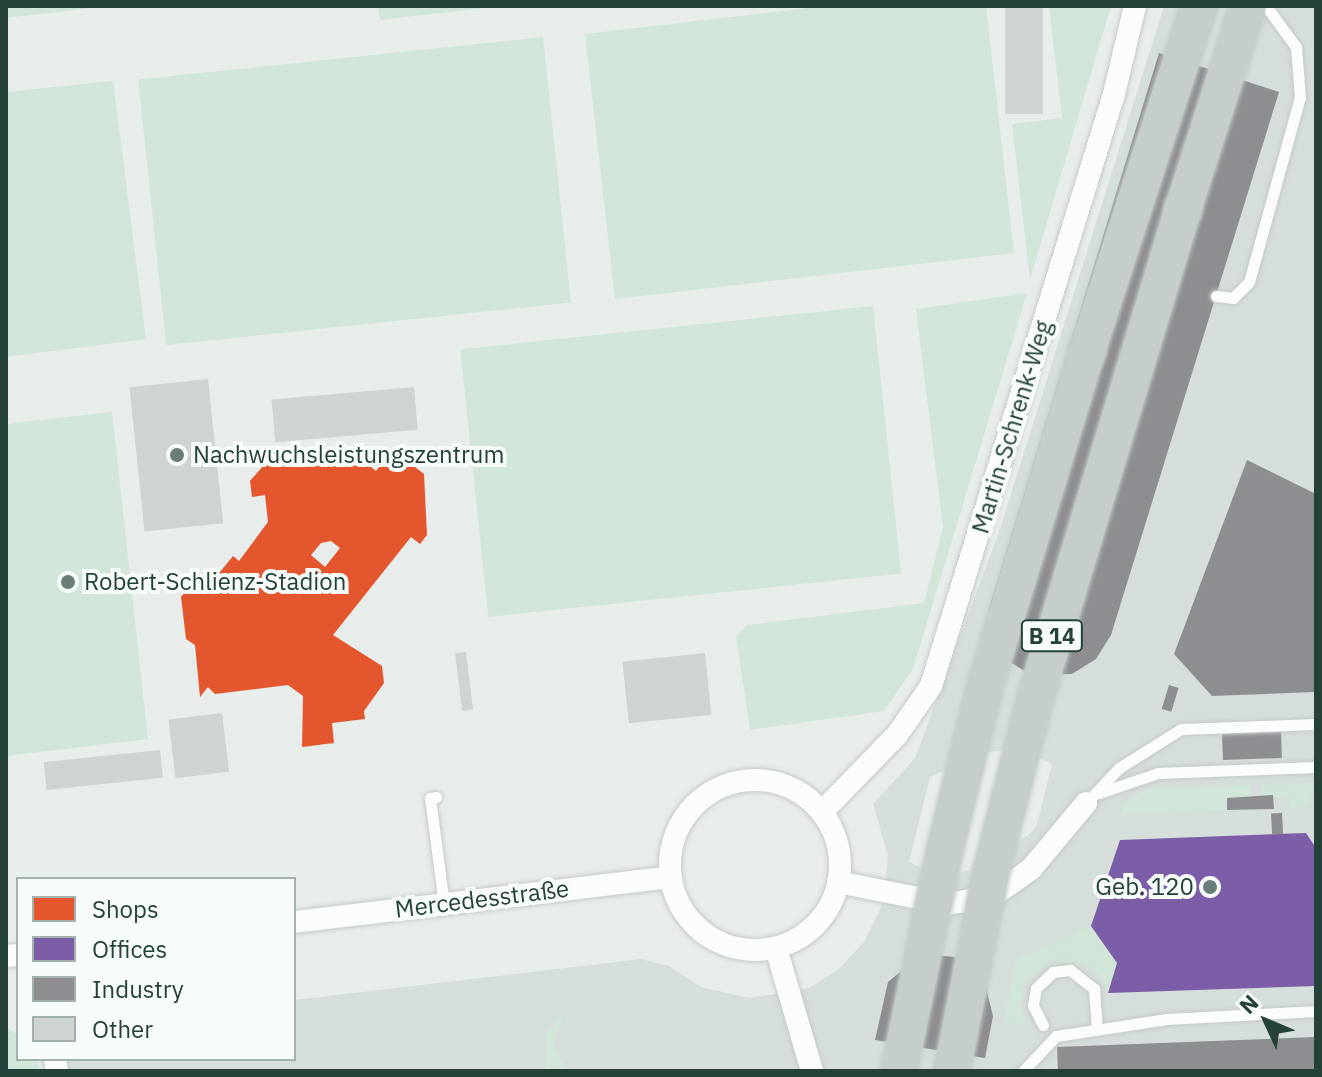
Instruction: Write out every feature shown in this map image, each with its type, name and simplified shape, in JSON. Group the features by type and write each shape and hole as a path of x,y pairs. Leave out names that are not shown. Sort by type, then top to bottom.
{"highway":[{"name":"B 14","path":"1145,173 1175,6"},
{"name":"B 14","path":"899,1071 984,690 1199,6"},
{"name":"B 14","path":"952,1071 991,872 1044,666 1123,396 1248,6"}],"street":[{"name":"Martin-Schrenk-Weg","path":"822,812 897,735 931,686 1114,94 1135,6"},
{"path":"743,780 772,781 799,792 822,812 838,845 838,882 823,917 810,930 776,948 733,948 707,936 678,904 670,877 671,847 682,820 714,790 743,780"},
{"path":"838,882 948,904 993,896 1031,869 1086,803"},
{"name":"Mercedesstraße","path":"296,922 670,877"},
{"path":"776,948 812,1071"}],"lane":[{"path":"1216,296 1233,298 1249,282 1300,97 1296,47 1266,6"},
{"path":"1086,803 1119,768 1181,729 1316,724"},
{"path":"1086,803 1121,782 1158,773 1316,767"},
{"path":"436,797 430,798 444,904"},
{"path":"1043,1025 1033,1005 1036,988 1053,972 1070,970 1094,989 1097,1030"},
{"path":"1023,1071 1051,1038 1167,1019 1316,1011"}],"shaded area":[{"path":"1164,6 1316,6 1316,1071 69,1071 67,1061 296,1061 296,1000 641,959 669,966 701,987 750,998 809,988 838,970 864,942 883,903 888,856 873,804 915,758 1000,529"}],"green space":[{"path":"6,6 108,6 6,18"},
{"path":"378,6 502,6 380,20"},
{"path":"827,6 986,6 1014,253 615,299 585,34"},
{"path":"1049,6 1111,6 1030,280 1012,124 1062,118"},
{"path":"543,37 571,303 166,345 138,80"},
{"path":"113,81 146,339 6,357 6,92"},
{"path":"1027,293 913,669 884,711 750,730 736,637 747,625 924,603 943,527 916,309"},
{"path":"873,306 901,574 488,617 460,349"},
{"name":"Robert-Schlienz-Stadion","path":"112,412 148,739 6,756 6,424"},
{"path":"1316,783 1307,807 1290,808 1289,798 1262,796 1261,785"},
{"path":"1250,785 1251,797 1227,798 1227,810 1120,815 1126,802 1148,789"},
{"path":"1091,926 1117,963 1108,993 1100,975 1082,962 1049,961 1025,983 1020,1004 1026,1025 1004,1023 1015,960"},
{"path":"564,1014 553,1044 567,1071 546,1071 545,1035"},
{"path":"6,1026 16,1034 16,1061 38,1061 39,1071 6,1071"}],"pier":[{"path":"1024,749 1052,764 1037,825 1028,835 981,867 959,873 933,873 909,862 930,777 983,752"}],"building: Shops":[{"path":"393,450 424,474 427,535 420,544 411,537 333,635 382,666 384,683 364,711 365,719 332,723 334,743 302,747 303,696 288,685 215,694 208,687 200,697 195,645 186,639 181,597 200,574 220,572 233,556 239,561 268,522 265,495 252,497 250,481 263,466 355,454 376,471","holes":["331,541 340,548 325,567 311,555 321,543"]}],"building: Offices":[{"name":"Geb. 120","path":"1306,833 1316,848 1316,986 1108,993 1117,963 1091,926 1120,840"}],"building: Industry":[{"path":"1159,53 1279,92 1111,635 1096,659 1072,674 1031,675 1007,660 989,623 989,609"},
{"path":"1247,460 1316,494 1316,692 1212,696 1174,654"},
{"path":"1169,685 1179,688 1171,712 1162,709"},
{"path":"1281,732 1282,758 1223,760 1222,734"},
{"path":"1273,795 1274,809 1227,810 1227,798"},
{"path":"1282,813 1283,834 1272,835 1271,814"},
{"path":"935,955 954,957 984,980 993,1016 985,1058 875,1040 888,982 917,958"},
{"path":"1316,1037 1316,1071 1058,1071 1057,1047"}],"building: Other":[{"path":"1005,6 1043,6 1043,114 1005,114"},
{"name":"Nachwuchsleistungszentrum","path":"208,379 223,523 145,531 129,387"},
{"path":"414,387 418,430 275,442 272,399"},
{"path":"466,652 473,710 462,711 455,653"},
{"path":"705,653 711,715 629,723 622,662"},
{"path":"222,713 229,772 176,778 168,720"},
{"path":"160,750 163,778 47,790 44,762"}],"place":[{"name":"Nachwuchsleistungszentrum","path":"177,455"},
{"name":"Robert-Schlienz-Stadion","path":"68,582"},
{"name":"Geb. 120","path":"1210,887"}]}
